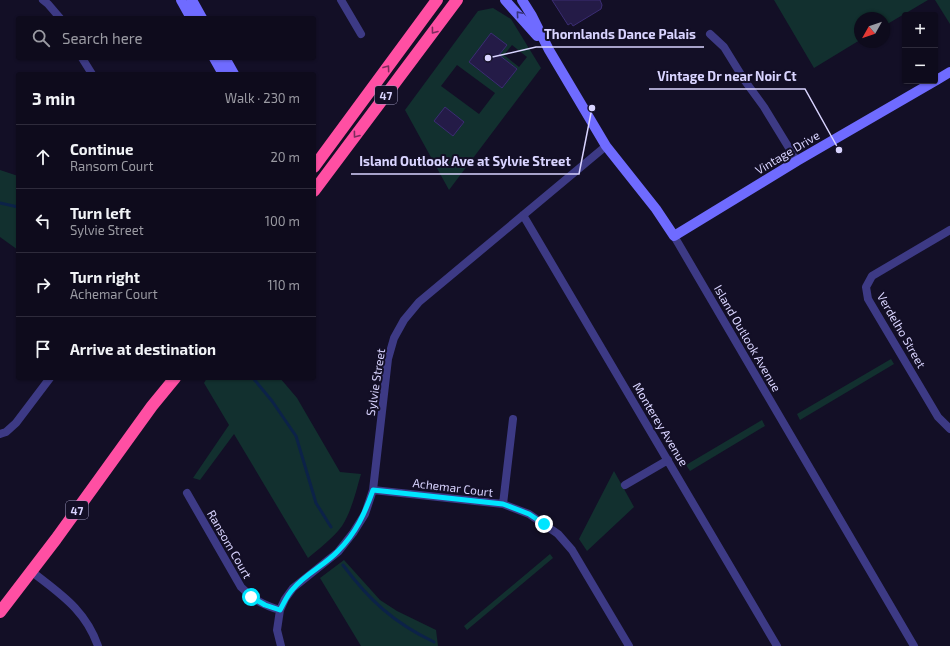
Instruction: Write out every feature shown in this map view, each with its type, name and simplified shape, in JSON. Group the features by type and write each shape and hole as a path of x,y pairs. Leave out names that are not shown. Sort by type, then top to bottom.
{"highway":[{"name":"47","path":"316,164 437,0"},
{"name":"47","path":"316,188 457,0"},
{"name":"47","path":"152,406 167,380"},
{"name":"47","path":"0,612 152,406 173,380"}],"street":[{"path":"43,0 58,16"},
{"path":"181,0 190,16"},
{"path":"192,0 201,16"},
{"path":"341,0 361,34"},
{"name":"Island Outlook Avenue","path":"505,0 519,14 548,50"},
{"name":"Island Outlook Avenue","path":"522,0 532,16 548,50 606,146 656,209 674,236 914,646"},
{"path":"710,34 724,47 745,81 764,107 797,161"},
{"path":"83,60 91,72"},
{"path":"215,60 222,72"},
{"path":"226,60 233,72"},
{"name":"Vintage Drive","path":"938,79 950,72"},
{"name":"Vintage Drive","path":"674,236 797,161 930,84"},
{"name":"Sylvie Street","path":"280,610 293,588 338,552 353,533 364,514 373,490 388,360 394,338 404,320 418,302 606,146"},
{"path":"316,156 326,151"},
{"name":"Monterey Avenue","path":"523,215 777,646"},
{"name":"Verdelho Street","path":"950,230 872,276 866,287 868,299 938,417 950,429"},
{"path":"0,434 6,432 16,423 48,380"},
{"path":"503,504 513,419"},
{"path":"625,485 668,460"},
{"name":"Achemar Court","path":"373,490 503,504 529,514 558,534 579,559 629,646"},
{"name":"Ransom Court","path":"187,493 241,587 251,597 265,605 280,610"},
{"path":"31,571 68,600 84,618 94,634 98,646"},
{"path":"280,610 278,630 281,646"}],"green space":[{"path":"774,0 928,0 908,12 902,12 902,15 890,22 890,12 854,12 854,44 814,68"},
{"path":"935,0 950,0 950,24"},
{"path":"493,8 511,19 541,68 449,190 405,110 478,11","holes":["512,45 527,57 519,67 504,55","499,55 517,69 502,88 469,62","457,65 495,93 479,114 441,86","445,108 464,122 453,136 435,121"]},
{"path":"0,170 16,175 16,249 0,237"},
{"path":"891,359 894,364 800,420 797,414"},
{"path":"206,380 282,380 297,398 340,472 361,474 351,507 342,526 330,539 308,558 234,434 200,480 193,478 229,425 204,383"},
{"path":"762,420 765,426 690,471 686,465"},
{"path":"614,471 634,507 587,551 579,539"},
{"path":"550,554 553,558 467,630 464,626"},
{"path":"344,560 380,600 397,611 436,630 438,646 361,646 320,578"}],"building":[{"path":"552,0 600,0 602,5 601,9 573,26 571,23 568,25"},
{"path":"491,33 507,45 499,55 517,69 502,88 469,62"},
{"path":"445,107 464,122 453,136 434,121"}],"waterway":[{"path":"0,203 16,207"},
{"path":"255,380 272,401 296,436 316,503 331,527"},
{"path":"343,565 383,610 394,619 434,642"}],"place":[{"name":"Thornlands Dance Palais","path":"488,58"},
{"name":"Island Outlook Ave at Sylvie Street","path":"592,108"},
{"name":"Vintage Dr near Noir Ct","path":"839,150"}],"route":[{"path":"251,597 265,605 280,610 293,588 338,552 353,533 364,514 373,490 503,504 529,514 544,524"}]}
